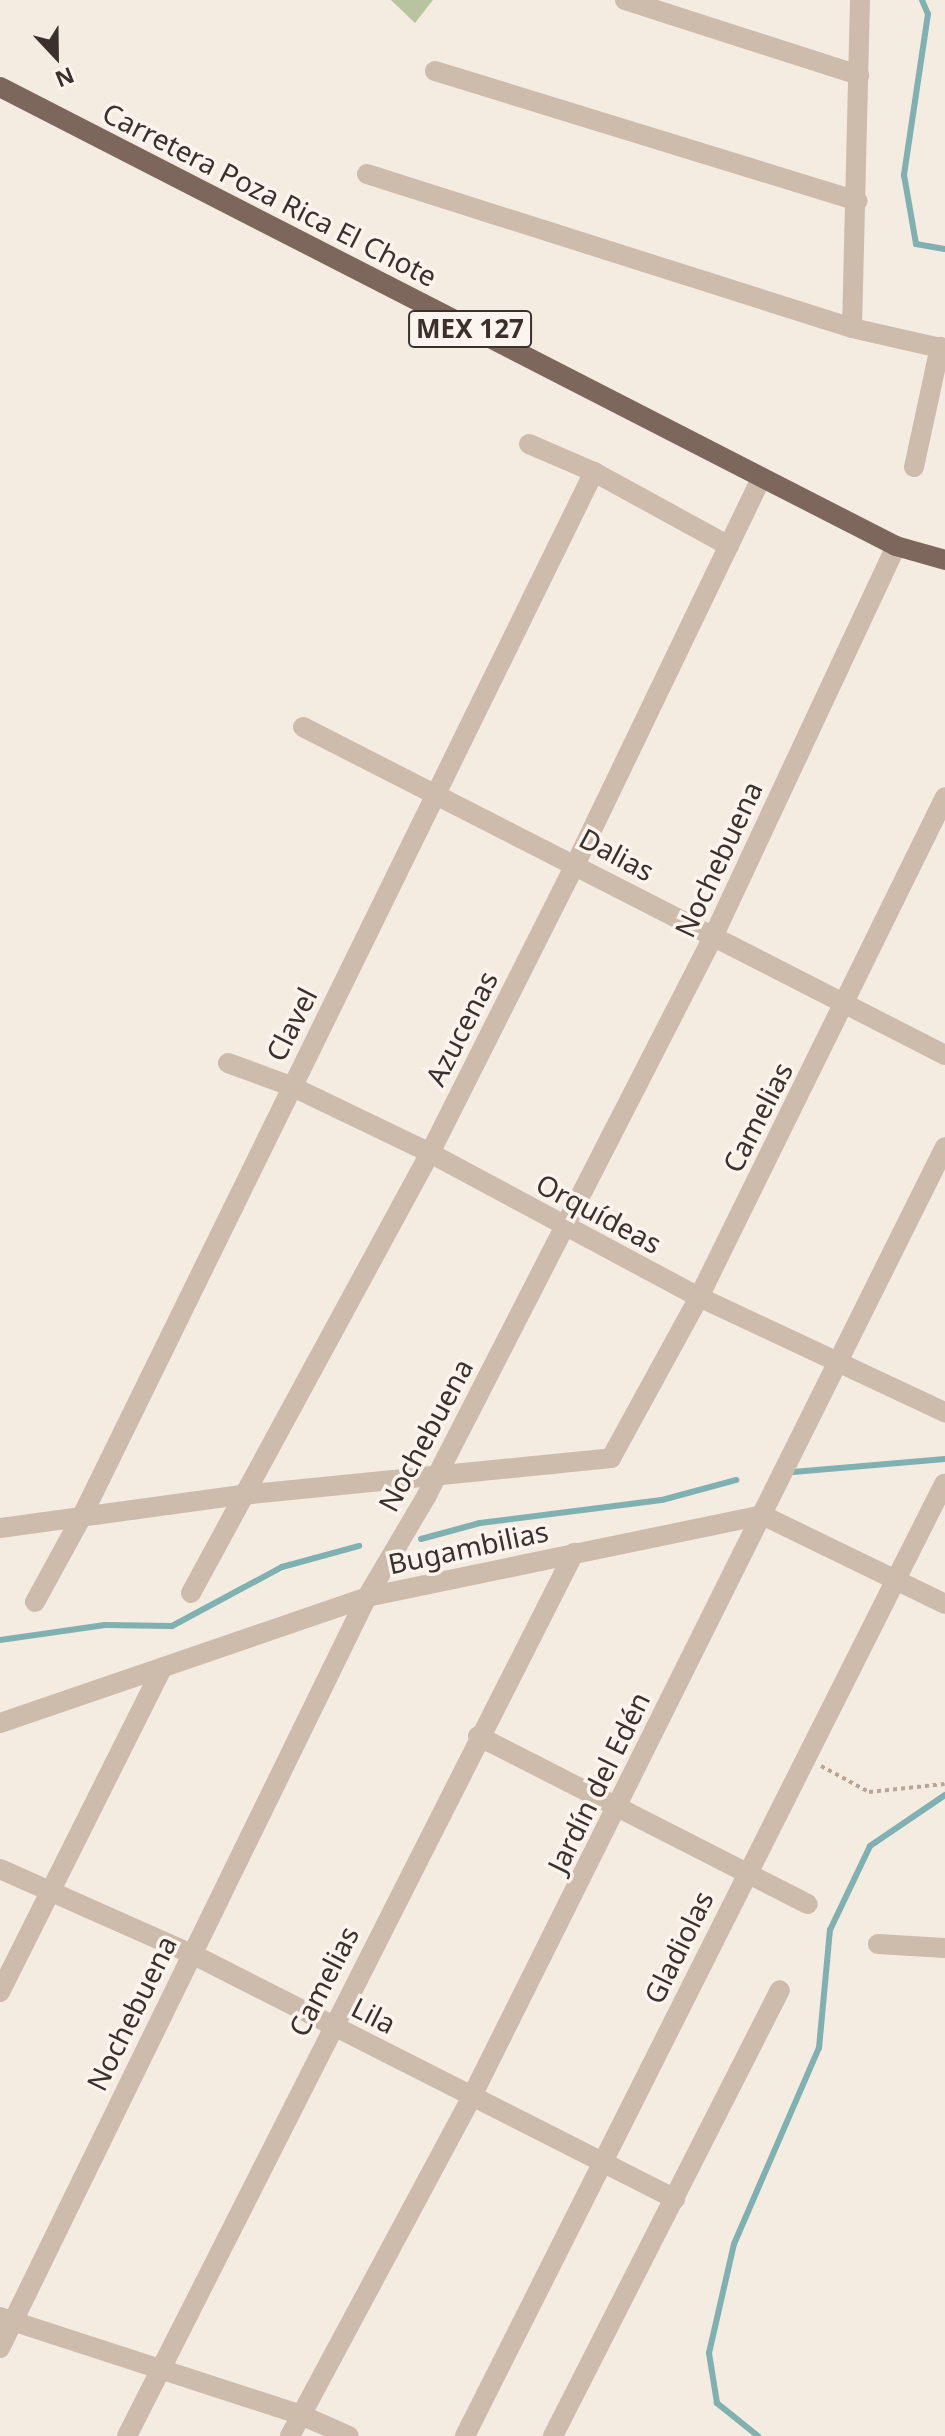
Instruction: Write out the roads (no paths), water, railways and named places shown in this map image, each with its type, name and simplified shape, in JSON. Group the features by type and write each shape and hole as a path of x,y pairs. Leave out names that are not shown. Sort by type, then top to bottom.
{"main road":[{"name":"Carretera Poza Rica El Chote","path":"0,87 896,546 945,560"}],"street":[{"path":"625,0 859,75"},
{"path":"852,328 860,0"},
{"path":"435,71 857,201"},
{"path":"367,174 852,328 942,348 914,467"},
{"path":"529,444 594,472 729,546"},
{"name":"Clavel","path":"35,1602 82,1516 291,1086 437,798 594,472"},
{"name":"Azucenas","path":"191,1593 430,1153 576,863 761,478"},
{"name":"Nochebuena","path":"0,2348 7,2320 367,1597 427,1495 713,937 896,546"},
{"name":"Dalias","path":"303,727 437,798 576,863 713,937 846,1001 945,1055"},
{"name":"Camelias","path":"438,1474 611,1458 699,1297 945,797"},
{"name":"Orquídeas","path":"228,1063 291,1086 430,1153 563,1228 699,1297 945,1412"},
{"name":"Jardín del Edén","path":"290,2436 472,2096 945,1147"},
{"path":"0,1528 242,1495 438,1474"},
{"name":"Gladiolas","path":"465,2436 747,1869 944,1484"},
{"path":"762,1515 898,1577 945,1604"},
{"name":"Bugambilias","path":"0,1723 367,1597 762,1515"},
{"name":"Camelias","path":"127,2436 478,1736 574,1553"},
{"path":"0,1992 161,1670"},
{"path":"478,1736 747,1869 808,1904"},
{"name":"Lila","path":"0,1869 190,1953 675,2199"},
{"path":"878,1944 945,1948"},
{"path":"553,2436 780,1990"},
{"path":"7,2320 301,2415 349,2436"}],"waterway":[{"path":"922,0 928,14 904,175 916,244 945,249"},
{"path":"793,1472 945,1459"},
{"path":"421,1539 480,1523 662,1500 736,1480"},
{"path":"0,1640 105,1625 172,1626 282,1567 359,1546"},
{"path":"758,2436 717,2403 709,2353 734,2244 819,2048 830,1930 870,1846 945,1795"}]}
